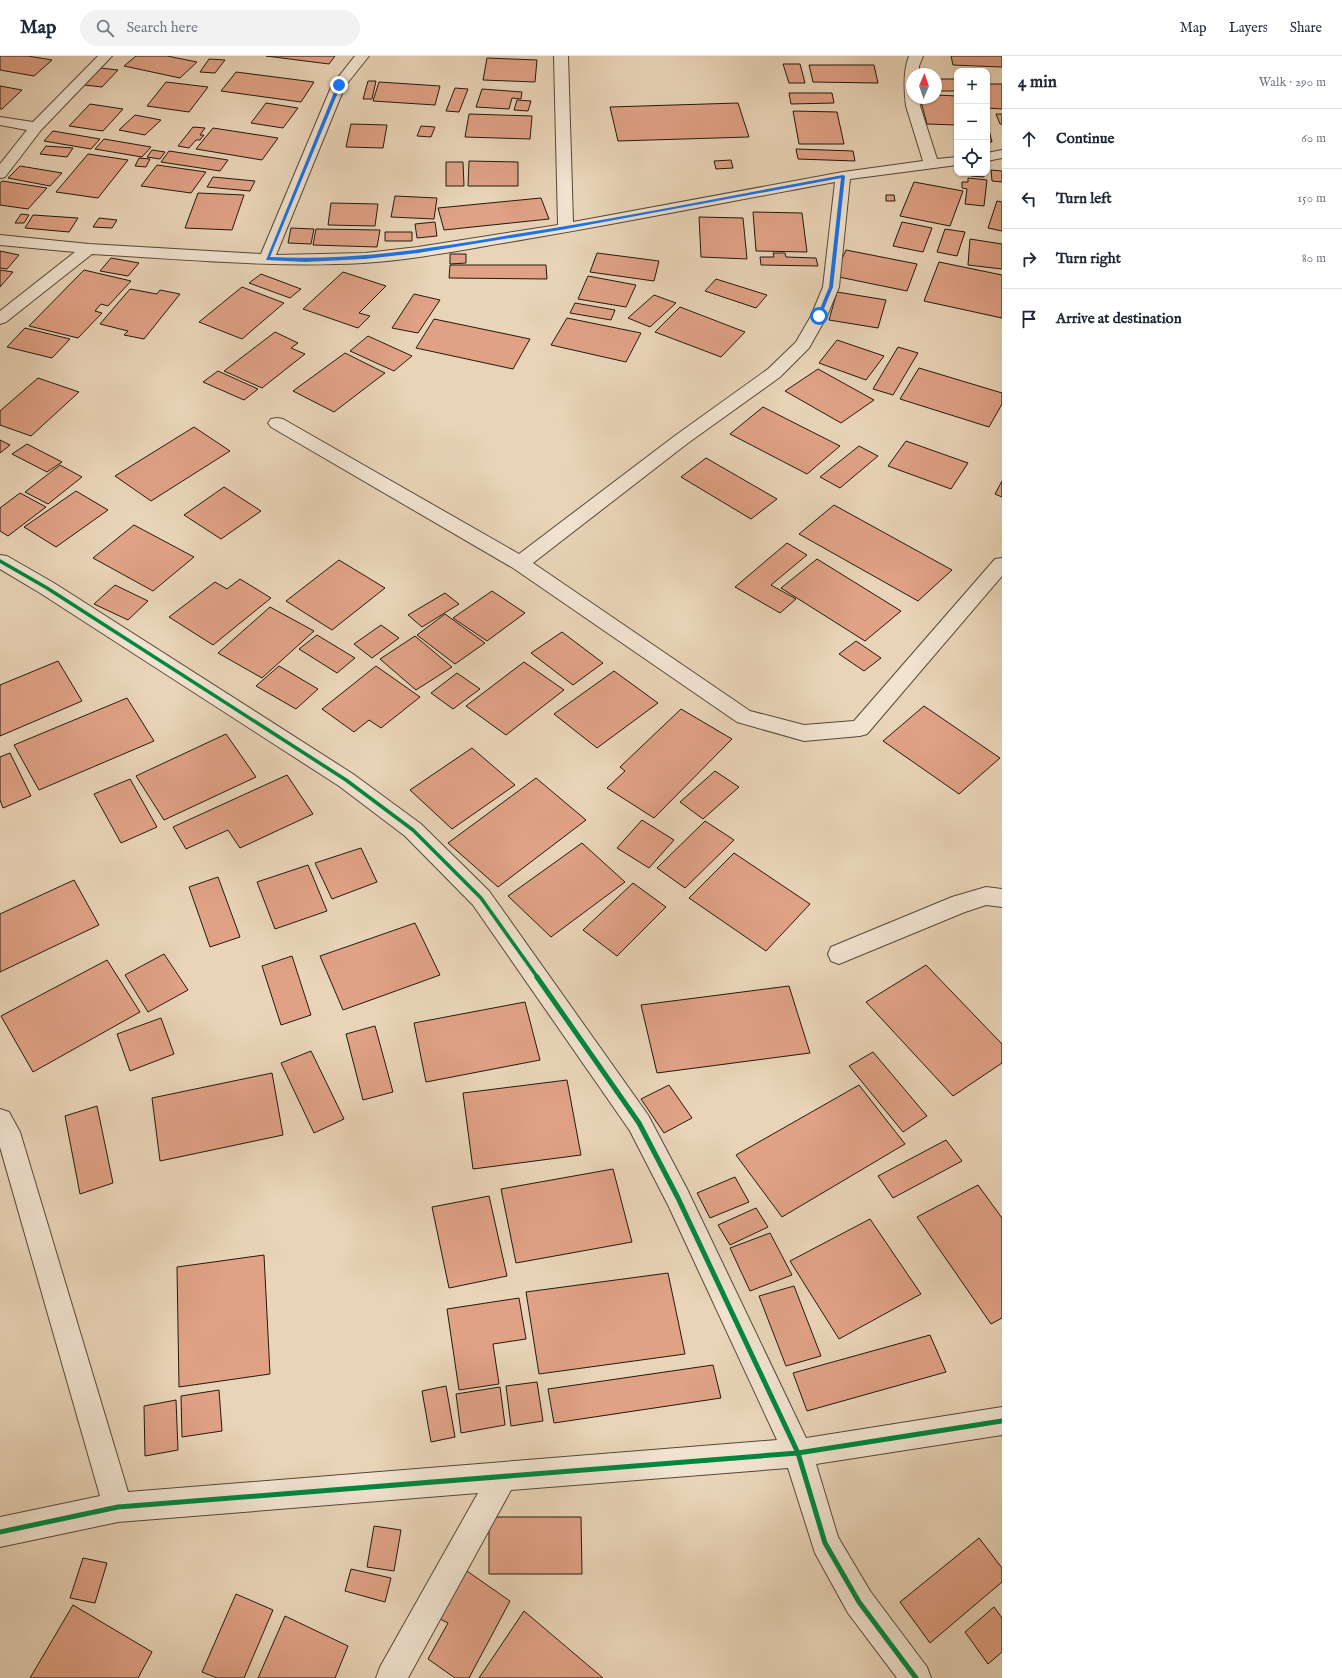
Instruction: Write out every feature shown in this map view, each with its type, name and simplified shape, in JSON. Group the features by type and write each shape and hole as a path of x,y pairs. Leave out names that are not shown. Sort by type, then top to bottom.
{"street":[{"path":"0,174 36,127 104,56"},
{"path":"267,259 339,85 362,56"},
{"path":"561,56 566,228"},
{"path":"912,68 916,56"},
{"path":"913,104 931,164"},
{"path":"0,121 36,127"},
{"path":"990,156 1002,154"},
{"path":"0,240 89,249 267,259 305,260 365,258 418,252 566,228 843,176 954,161"},
{"path":"520,563 682,439 774,373 803,345 819,316 831,287 843,176"},
{"path":"0,319 89,249"},
{"path":"277,423 520,563 744,717 804,733 860,728 1002,564"},
{"path":"0,561 47,588 346,780 413,830 481,898 639,1123 678,1198 798,1453 825,1543 859,1602 916,1678"},
{"path":"840,954 960,904 986,896 1002,898"},
{"path":"0,1120 8,1132 118,1507"},
{"path":"0,1532 118,1507 798,1453 1002,1421"},
{"path":"391,1678 504,1476"}],"building":[{"path":"0,56 28,56 52,60 34,76 0,70"},
{"path":"136,56 167,56 197,62 180,78 124,66"},
{"path":"266,56 335,56 329,64"},
{"path":"951,56 1002,56 1002,67 953,65"},
{"path":"487,58 537,60 535,82 483,80"},
{"path":"209,59 225,60 215,73 200,72"},
{"path":"783,64 800,64 805,83 789,83"},
{"path":"809,65 874,65 878,83 813,82"},
{"path":"100,68 118,70 102,87 84,85"},
{"path":"236,72 314,82 301,102 221,91"},
{"path":"942,79 954,79 954,91 942,91"},
{"path":"368,81 376,81 372,99 363,99"},
{"path":"166,82 208,87 189,112 147,106"},
{"path":"379,82 440,86 435,105 373,101"},
{"path":"990,84 1002,84 1002,109 990,108"},
{"path":"0,86 22,90 2,109 0,109"},
{"path":"455,88 468,89 459,112 446,111"},
{"path":"482,89 522,92 521,99 512,98 509,109 476,107"},
{"path":"789,93 832,93 834,103 791,104"},
{"path":"942,95 954,96 954,125 927,124 922,104 942,104"},
{"path":"517,100 531,101 528,111 514,110"},
{"path":"266,103 298,108 283,128 251,123"},
{"path":"738,103 749,137 618,141 610,107"},
{"path":"90,104 123,109 103,131 69,126"},
{"path":"793,111 837,112 844,144 799,144"},
{"path":"469,114 532,116 530,139 465,137"},
{"path":"996,114 1002,114 1002,124 1000,124"},
{"path":"135,115 161,120 145,135 119,130"},
{"path":"351,124 387,125 383,148 346,147"},
{"path":"421,126 435,127 431,137 417,136"},
{"path":"193,127 205,128 200,135 204,135 200,140 196,140 189,148 178,146"},
{"path":"213,128 278,138 262,160 196,149"},
{"path":"53,131 100,139 91,149 44,141"},
{"path":"104,139 151,147 142,157 95,149"},
{"path":"46,146 73,148 67,157 40,154"},
{"path":"796,149 853,151 855,161 798,159"},
{"path":"152,150 165,152 160,159 147,157"},
{"path":"169,151 228,160 220,171 161,162"},
{"path":"88,154 128,160 98,198 56,192"},
{"path":"139,158 150,159 146,167 135,166"},
{"path":"731,160 733,168 716,169 714,161"},
{"path":"469,161 518,162 518,186 468,186"},
{"path":"446,162 463,162 464,186 446,186"},
{"path":"157,165 206,172 191,193 141,186"},
{"path":"20,166 62,173 50,186 8,178"},
{"path":"991,170 1002,171 1002,182 992,181"},
{"path":"213,177 255,181 250,191 207,187"},
{"path":"968,178 987,180 984,206 965,204 967,189 962,188 962,182 968,182"},
{"path":"2,181 47,188 28,209 0,205 0,183"},
{"path":"914,182 963,191 950,226 900,216"},
{"path":"198,193 244,195 232,230 185,228"},
{"path":"886,195 894,195 895,201 886,201"},
{"path":"395,196 437,198 434,219 391,217"},
{"path":"541,198 549,219 444,230 438,208"},
{"path":"997,201 1002,202 1002,231 988,228"},
{"path":"331,203 378,204 375,226 328,225"},
{"path":"753,212 802,213 807,252 756,251"},
{"path":"21,214 29,215 24,223 15,223"},
{"path":"33,215 78,218 69,232 25,228"},
{"path":"699,217 743,218 747,259 701,257"},
{"path":"99,218 117,220 112,228 93,227"},
{"path":"435,222 437,236 417,238 415,224"},
{"path":"902,222 932,228 923,252 893,246"},
{"path":"291,228 314,229 311,244 288,243"},
{"path":"316,229 380,230 377,247 313,245"},
{"path":"945,229 965,232 957,256 937,252"},
{"path":"385,232 412,232 412,241 385,241"},
{"path":"970,239 1002,244 1002,269 968,265"},
{"path":"846,250 917,264 907,291 834,276"},
{"path":"0,251 19,255 7,269 0,268"},
{"path":"597,253 659,261 654,281 590,272"},
{"path":"773,253 785,253 786,257 816,258 818,266 761,265 760,257 774,257"},
{"path":"450,254 466,254 466,263 450,264"},
{"path":"111,258 139,263 128,276 100,271"},
{"path":"939,262 1002,275 1002,318 924,301"},
{"path":"450,265 546,265 547,279 449,278"},
{"path":"0,270 13,272 0,287"},
{"path":"84,270 131,281 108,306 101,304 95,311 102,313 78,338 29,326"},
{"path":"343,272 386,286 359,313 370,316 358,328 303,309"},
{"path":"261,274 301,289 290,298 249,283"},
{"path":"588,276 636,285 626,307 578,299"},
{"path":"716,279 767,295 756,308 705,291"},
{"path":"242,287 284,303 242,339 199,322"},
{"path":"130,289 157,294 160,290 180,294 144,339 124,335 128,331 100,324"},
{"path":"837,292 886,300 878,328 829,320"},
{"path":"414,294 440,300 418,333 392,328"},
{"path":"654,295 676,303 650,327 628,318"},
{"path":"575,303 615,310 611,320 570,313"},
{"path":"680,307 745,332 721,357 655,332"},
{"path":"567,318 641,333 626,362 551,345"},
{"path":"434,319 530,339 513,369 416,348"},
{"path":"25,328 70,339 52,358 7,347"},
{"path":"275,332 298,343 291,348 305,354 262,388 224,371"},
{"path":"368,336 412,356 394,371 350,351"},
{"path":"837,340 884,356 866,380 819,363"},
{"path":"898,347 918,353 893,395 873,389"},
{"path":"345,353 385,373 334,412 293,391"},
{"path":"919,368 1002,393 1002,404 989,427 900,399"},
{"path":"818,369 874,400 841,423 785,391"},
{"path":"218,371 258,389 244,400 203,382"},
{"path":"38,378 79,392 31,436 0,425 0,411"},
{"path":"763,407 840,446 807,474 730,434"},
{"path":"194,427 230,451 151,501 115,476"},
{"path":"0,440 10,445 0,453"},
{"path":"906,441 968,463 951,489 888,466"},
{"path":"27,444 62,462 47,472 12,454"},
{"path":"859,446 878,456 840,488 820,477"},
{"path":"706,458 777,499 751,519 681,477"},
{"path":"60,465 82,477 48,504 25,492"},
{"path":"1002,481 1002,497 995,494"},
{"path":"224,487 261,511 221,539 184,515"},
{"path":"76,491 108,510 56,547 24,527"},
{"path":"20,493 46,507 8,536 0,531 0,508"},
{"path":"834,505 952,570 918,601 799,534"},
{"path":"134,525 194,557 153,591 93,558"},
{"path":"787,543 807,555 771,585 796,599 780,613 735,587"},
{"path":"817,559 901,611 865,641 781,588"},
{"path":"339,560 385,588 332,630 286,601"},
{"path":"240,579 271,598 213,645 169,617 215,582 227,589"},
{"path":"115,585 148,601 128,620 94,604"},
{"path":"492,591 525,613 487,641 453,618"},
{"path":"445,593 459,604 422,627 408,615"},
{"path":"270,607 314,631 262,678 218,653"},
{"path":"445,614 485,643 455,664 417,635"},
{"path":"381,625 399,638 372,658 354,644"},
{"path":"562,632 603,663 573,685 531,653"},
{"path":"317,635 355,658 337,673 299,649"},
{"path":"415,636 452,667 416,690 380,659"},
{"path":"856,641 881,658 864,671 839,654"},
{"path":"58,661 82,701 0,736 0,685"},
{"path":"524,662 564,690 506,735 466,706"},
{"path":"279,666 318,689 296,709 256,686"},
{"path":"376,666 420,697 381,728 369,720 354,732 322,709"},
{"path":"614,671 658,703 597,748 554,714"},
{"path":"457,673 480,689 453,709 431,693"},
{"path":"127,698 154,741 39,790 14,745"},
{"path":"924,706 1000,758 959,794 883,741"},
{"path":"681,709 732,739 654,818 607,788 625,771 620,767"},
{"path":"226,734 256,777 164,820 136,776"},
{"path":"472,748 515,785 452,829 410,790"},
{"path":"10,753 31,796 3,808 0,800 0,757"},
{"path":"715,771 739,787 703,819 680,802"},
{"path":"287,775 313,814 240,848 228,830 186,849 173,827"},
{"path":"536,778 586,820 498,887 448,843"},
{"path":"130,779 157,827 121,843 94,794"},
{"path":"642,820 674,840 649,868 617,848"},
{"path":"705,821 734,840 685,888 657,868"},
{"path":"582,843 625,882 551,937 508,896"},
{"path":"361,848 377,882 332,899 315,863"},
{"path":"734,853 810,904 766,951 689,898"},
{"path":"308,865 327,911 275,929 257,882"},
{"path":"218,877 240,937 210,947 189,887"},
{"path":"74,880 99,925 0,972 0,914"},
{"path":"633,883 666,907 617,956 583,930"},
{"path":"415,923 440,975 343,1010 320,956"},
{"path":"164,954 188,990 148,1012 125,975"},
{"path":"292,956 311,1015 281,1025 262,966"},
{"path":"107,960 140,1012 33,1072 1,1016"},
{"path":"926,965 1002,1044 1002,1063 953,1096 866,1002"},
{"path":"789,986 810,1053 657,1073 641,1005"},
{"path":"525,1002 540,1060 426,1082 414,1023"},
{"path":"161,1018 174,1054 130,1071 117,1034"},
{"path":"375,1026 393,1092 363,1100 346,1034"},
{"path":"311,1051 344,1119 314,1133 281,1063"},
{"path":"873,1052 927,1116 903,1132 849,1066"},
{"path":"272,1073 283,1135 160,1161 152,1098"},
{"path":"567,1080 581,1155 473,1169 463,1093"},
{"path":"669,1085 692,1118 664,1133 641,1099"},
{"path":"859,1085 905,1144 782,1217 736,1155"},
{"path":"97,1106 113,1183 80,1194 65,1116"},
{"path":"946,1140 962,1161 893,1198 878,1176"},
{"path":"613,1169 632,1242 516,1263 501,1189"},
{"path":"735,1177 749,1202 710,1218 697,1193"},
{"path":"978,1185 1002,1218 1002,1318 991,1324 917,1217"},
{"path":"489,1196 507,1276 449,1288 432,1207"},
{"path":"756,1208 768,1227 730,1245 718,1225"},
{"path":"870,1219 921,1294 839,1339 790,1261"},
{"path":"770,1233 792,1275 750,1291 730,1248"},
{"path":"264,1255 270,1374 179,1387 177,1267"},
{"path":"668,1273 685,1354 539,1374 526,1292"},
{"path":"794,1286 821,1356 786,1366 759,1296"},
{"path":"519,1298 526,1339 493,1344 499,1384 459,1390 447,1309"},
{"path":"930,1335 946,1372 807,1411 793,1373"},
{"path":"713,1365 721,1398 554,1423 548,1389"},
{"path":"537,1382 543,1421 511,1426 506,1386"},
{"path":"446,1386 455,1437 431,1442 422,1391"},
{"path":"500,1387 505,1425 461,1433 456,1394"},
{"path":"219,1390 222,1431 182,1437 181,1396"},
{"path":"176,1400 178,1450 145,1456 144,1406"},
{"path":"489,1517 581,1517 582,1574 489,1574"},
{"path":"374,1526 401,1530 394,1571 367,1567"},
{"path":"979,1538 1002,1568 1002,1582 930,1643 900,1602"},
{"path":"83,1558 107,1563 95,1603 70,1598"},
{"path":"351,1569 391,1578 385,1602 345,1591"},
{"path":"464,1569 510,1601 469,1678 455,1678 428,1659 448,1623 436,1617"},
{"path":"236,1594 273,1610 244,1678 217,1678 202,1672"},
{"path":"73,1605 152,1652 138,1678 30,1678"},
{"path":"994,1607 1002,1618 1002,1652 988,1664 965,1632"},
{"path":"524,1611 603,1678 479,1678"},
{"path":"285,1616 348,1646 335,1678 258,1678"}],"cycle path":[{"path":"0,561 47,588 346,780 413,830 481,898 639,1123 678,1198 798,1453 825,1543 859,1602 916,1678"},
{"path":"0,1532 118,1507 798,1453 1002,1421"}],"route":[{"path":"339,85 267,259 305,260 365,258 418,252 566,228 843,176 831,287 819,316"}]}
